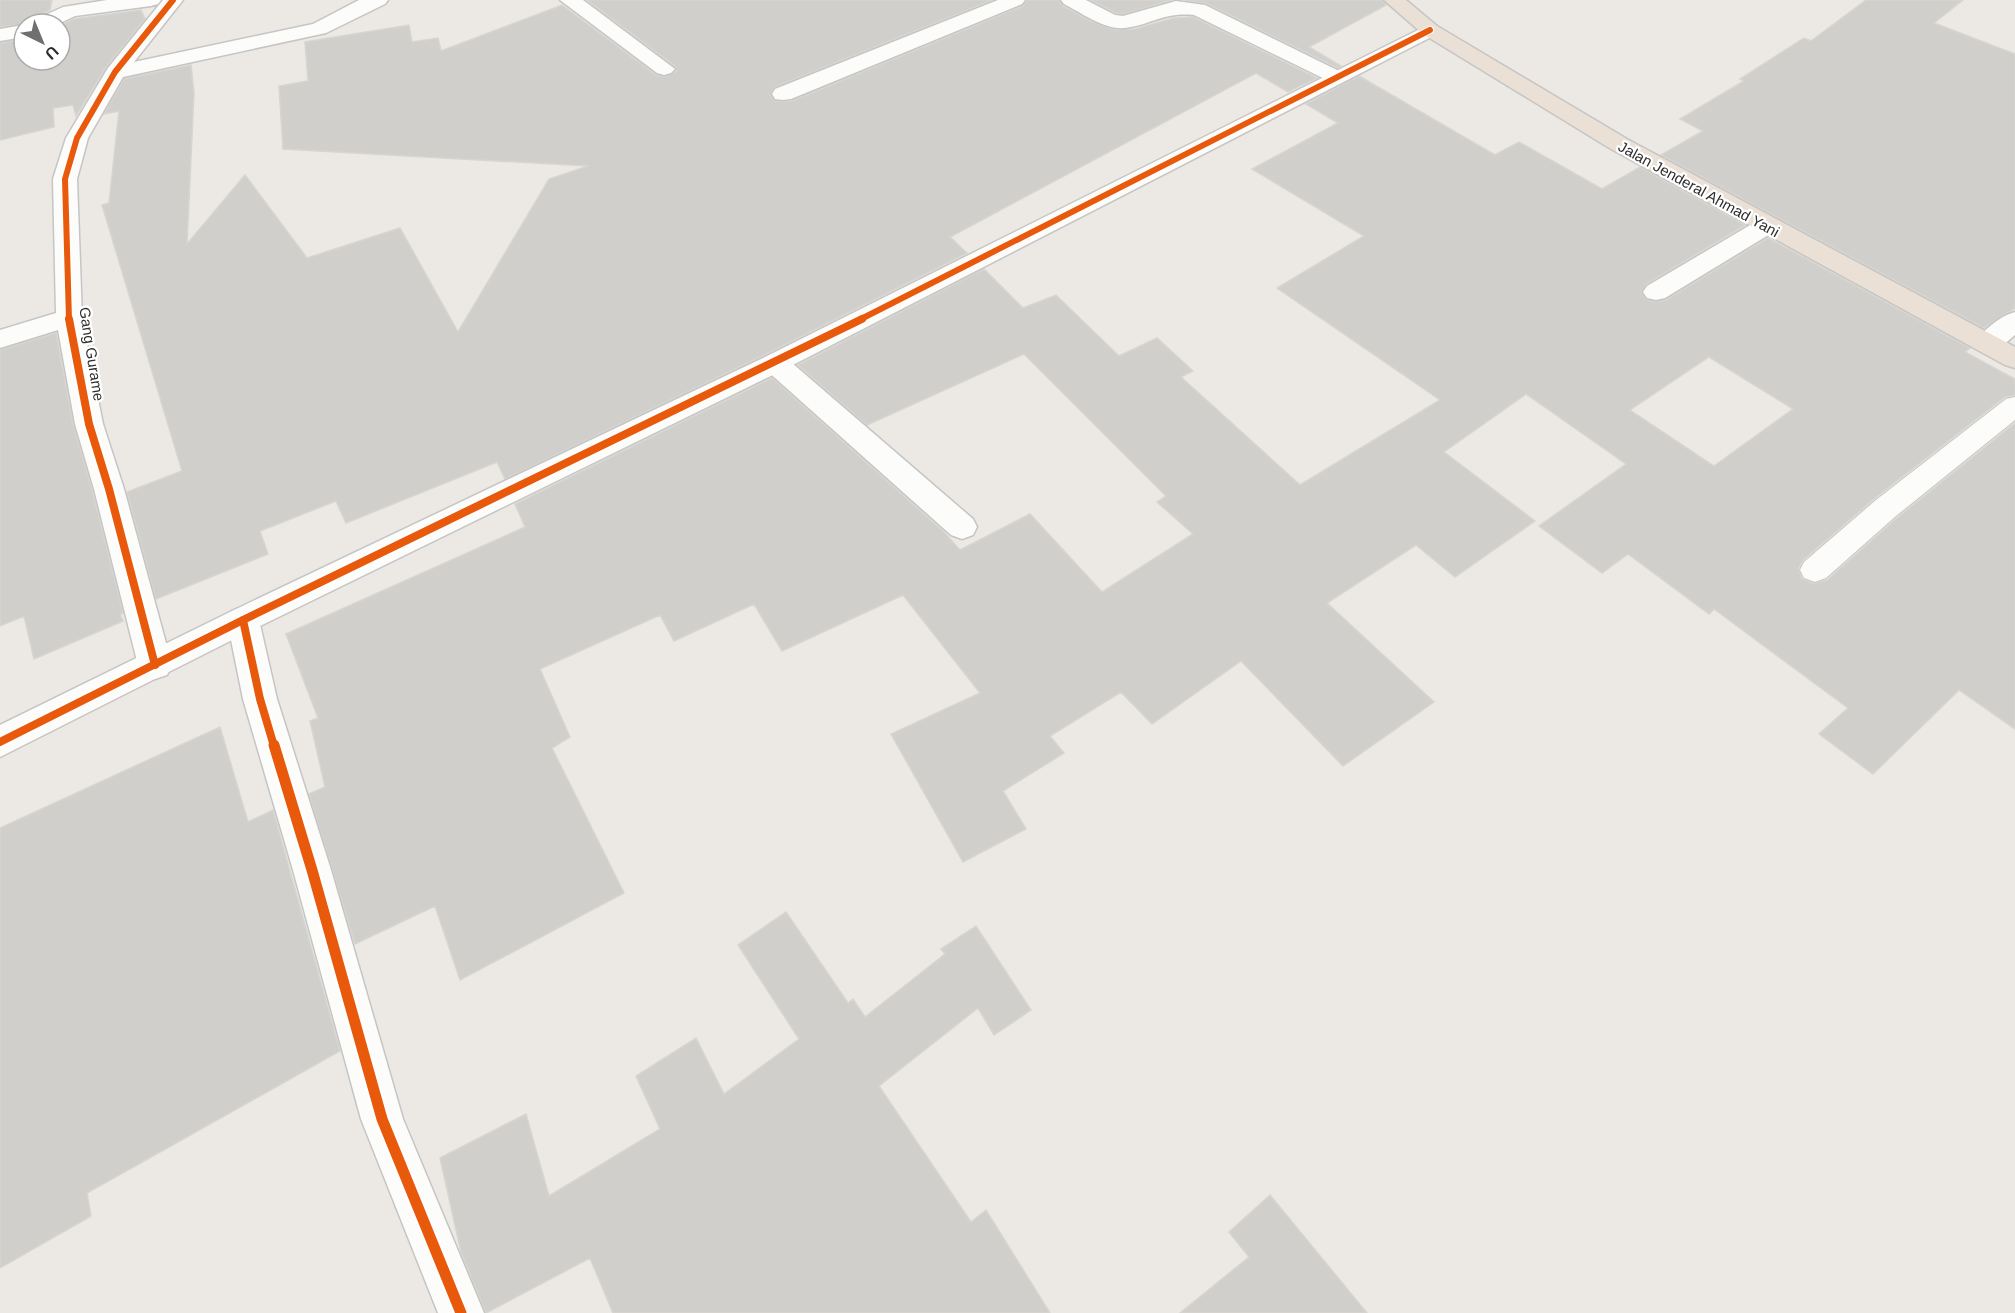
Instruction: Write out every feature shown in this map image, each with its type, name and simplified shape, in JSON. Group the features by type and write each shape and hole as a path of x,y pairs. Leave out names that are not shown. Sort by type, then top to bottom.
{"highway":[{"name":"Jalan Jenderal Ahmad Yani","path":"1394,0 1430,30 1619,144 1766,226 2015,359"}],"street":[{"path":"68,12 151,0"},
{"name":"Gang Gurame","path":"155,665 109,489 89,424 69,318 65,178 77,138 114,72 173,0"},
{"path":"114,72 319,29 378,0"},
{"path":"570,0 664,69"},
{"path":"783,94 1015,0"},
{"path":"1071,0 1103,17 1124,22 1169,8 1198,9 1336,77"},
{"path":"0,742 243,620 775,363 1430,30"},
{"path":"1656,292 1766,226"},
{"path":"0,339 69,318"},
{"path":"1987,344 2015,321"},
{"path":"775,363 962,527"},
{"path":"243,620 260,699 312,870 382,1119 461,1313"}],"lane":[{"path":"1815,570 1886,508 2015,406"}],"building":[{"path":"0,0 52,0 50,10 12,12 12,26 0,27"},
{"path":"587,0 992,0 774,87 770,95 775,101 783,102 792,101 1023,6 1027,0 1059,0 1063,6 1092,22 1117,30 1135,29 1174,18 1193,17 1317,78 1288,92 1256,73 950,237 967,253 764,355 505,479 497,462 346,523 336,501 260,531 268,554 156,599 127,492 182,471 102,205 109,203 119,111 104,114 124,79 191,65 194,93 187,244 245,175 307,258 400,228 458,332 549,179 588,166 283,149 279,86 308,81 305,42 409,25 412,42 438,38 441,51 562,5 656,75 665,77 677,71 676,67"},
{"path":"1091,0 1171,0 1123,14 1116,13"},
{"path":"1185,0 1382,0 1386,5 1309,47 1341,66 1338,68 1206,3"},
{"path":"1866,0 1963,0 1934,23 2015,54 2015,308 1984,328 1661,155 1703,131 1680,119 1744,81 1740,79 1804,38 1811,41"},
{"path":"141,10 145,19 106,67 76,116 73,105 53,108 54,127 0,140 0,43 12,41 12,72 72,72 72,20"},
{"path":"1359,76 1495,155 1519,142 1602,189 1640,167 1745,225 1646,284 1641,293 1647,300 1656,302 1666,300 1768,238 1970,348 1965,352 2015,379 2015,395 2005,397 1875,498 1803,560 1798,569 1802,579 1814,584 1827,580 1897,518 2015,423 2015,729 1959,690 1873,774 1819,734 1848,708 1714,609 1709,614 1628,554 1602,573 1539,526 1626,464 1526,394 1444,452 1535,521 1455,577 1416,545 1327,603 1434,702 1343,766 1241,661 1152,724 1121,692 1050,736 1064,753 1003,791 1026,829 963,862 891,734 980,693 903,595 782,651 754,604 674,641 660,615 540,669 570,737 552,748 624,893 460,980 435,906 355,944 309,794 325,787 310,721 318,718 286,634 525,527 515,504 772,378 944,532 960,550 1030,514 1102,592 1193,534 1157,502 1166,496 1024,354 867,425 798,365 984,269 1023,308 1056,295 1119,356 1157,338 1193,371 1181,377 1300,485 1440,400 1277,288 1364,236 1252,169 1338,123 1306,104","holes":["1709,357 1793,409 1714,466 1630,410"]},
{"path":"56,333 73,424 92,490 123,613 120,614 123,621 34,659 24,616 0,626 0,350"},
{"path":"220,727 248,822 273,810 340,1051 87,1193 91,1216 0,1268 0,828"},
{"path":"786,912 848,1003 853,999 865,1017 945,954 941,949 976,926 1031,1010 994,1035 978,1008 879,1086 971,1222 986,1210 1050,1313 613,1313 590,1258 486,1313 461,1252 440,1158 526,1114 549,1196 660,1129 636,1076 696,1038 724,1094 799,1039 738,945"},
{"path":"1270,1195 1367,1313 1180,1313 1249,1257 1229,1232"}],"cycle path":[{"path":"155,665 109,489 89,424 69,318 65,179 77,138 115,72 173,0"},
{"path":"0,742 243,620 775,363 1430,30"},
{"path":"243,620 260,699 312,870 382,1119 461,1313"}]}
